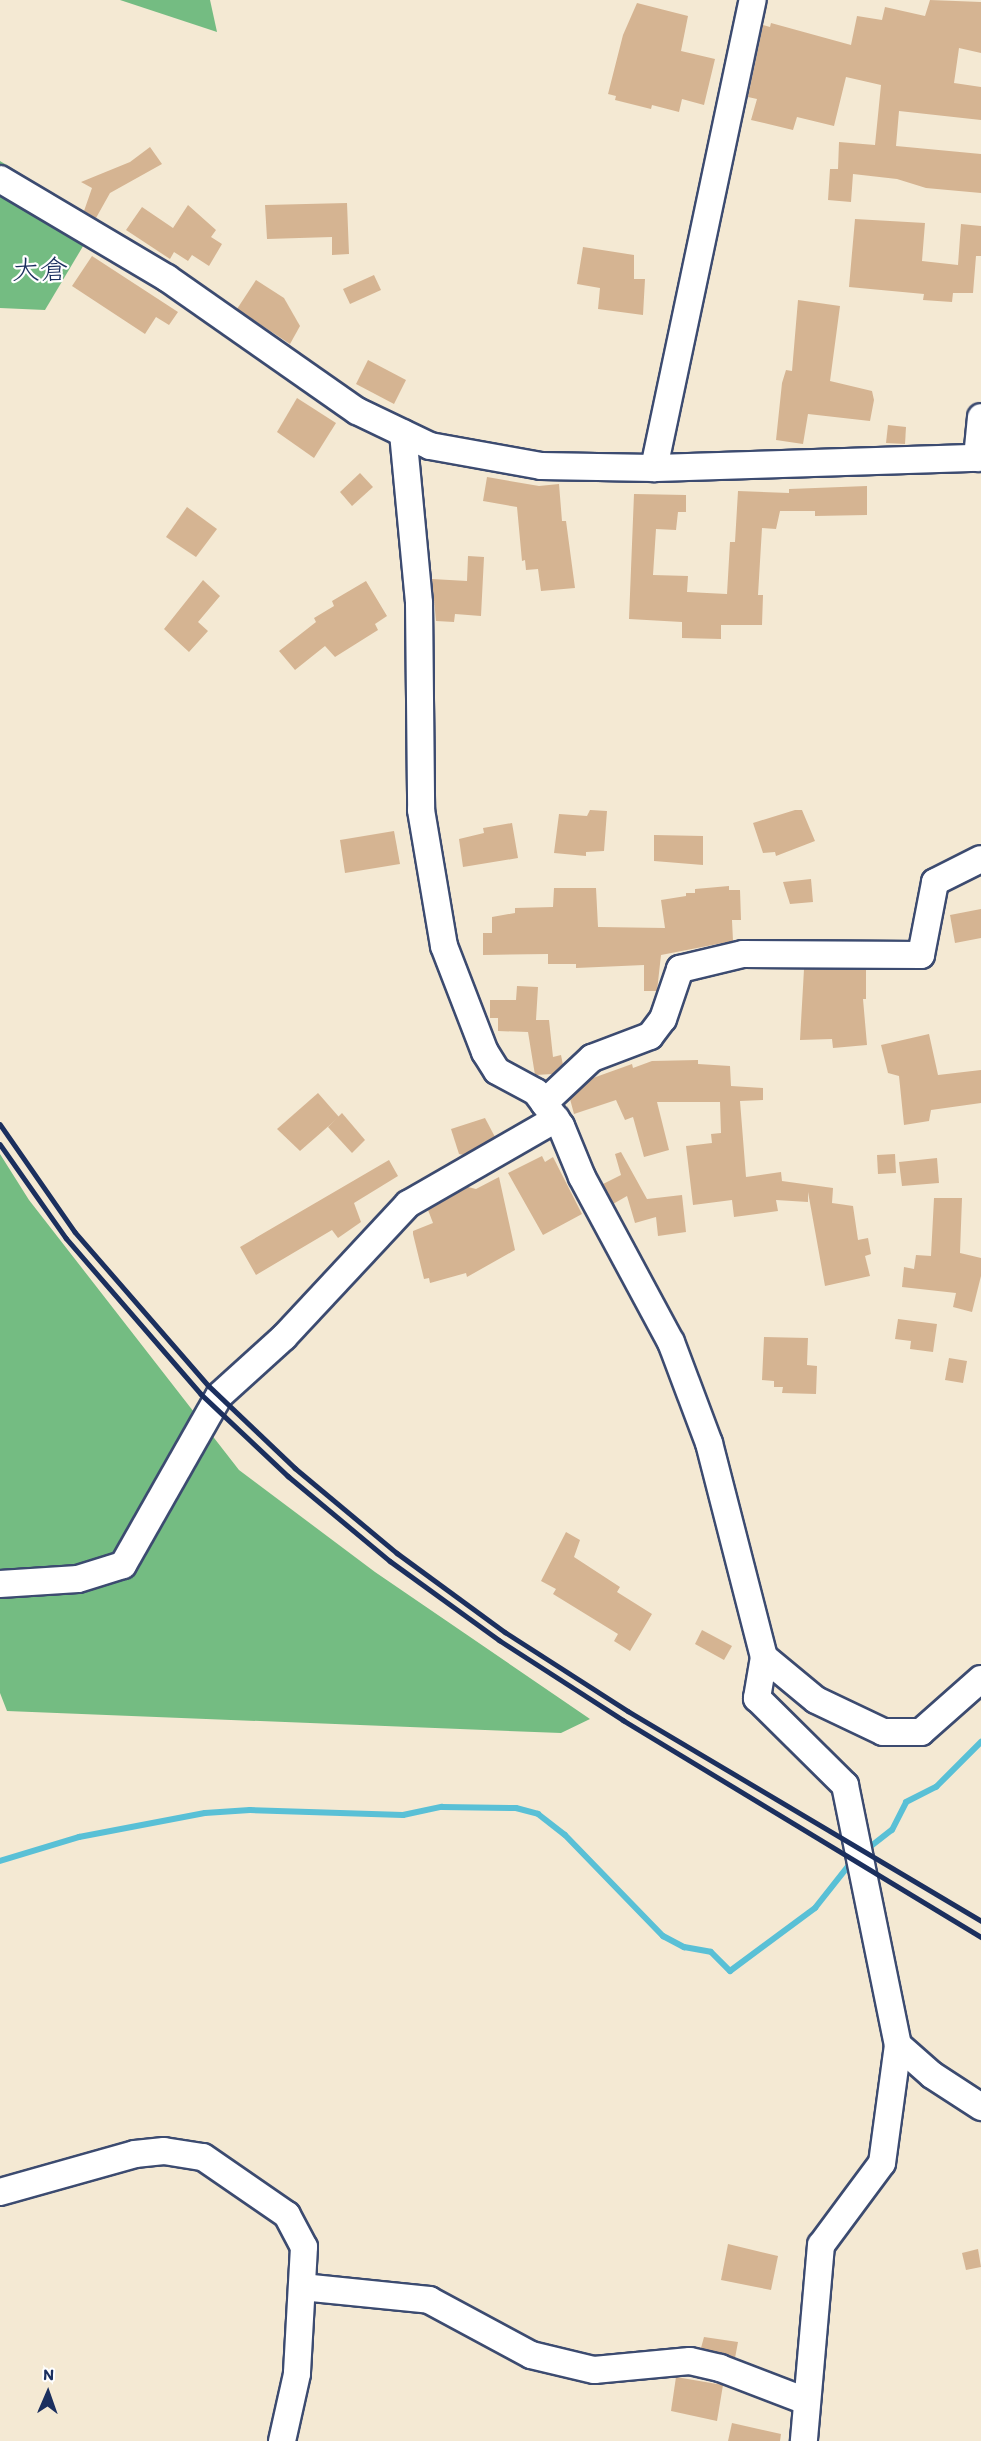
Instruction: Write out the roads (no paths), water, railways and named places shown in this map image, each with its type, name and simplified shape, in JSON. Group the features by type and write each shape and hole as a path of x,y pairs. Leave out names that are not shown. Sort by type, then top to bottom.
{"street":[{"path":"654,468 753,0"},
{"path":"0,179 167,278 357,411 430,446 482,458 541,466 654,468 979,458 981,417"},
{"path":"403,434 419,603 421,810 444,946 485,1052 497,1071 536,1092 550,1111 582,1177 672,1342 709,1443 764,1657 757,1698 845,1785 898,2045 882,2163 821,2245 804,2441"},
{"path":"0,1584 78,1579 123,1565 219,1396 284,1337 408,1204 550,1111 592,1058 651,1036 663,1019 680,969 743,954 921,955 934,882 981,859"},
{"path":"764,1657 816,1700 883,1732 921,1732 981,1679"},
{"path":"898,2045 932,2075 981,2107"},
{"path":"0,2192 135,2154 164,2151 203,2157 287,2215 304,2247 297,2374 282,2441"},
{"path":"302,2287 429,2300 531,2355 594,2370 690,2361 720,2368 806,2401"}],"waterway":[{"path":"866,1850 892,1830 906,1802 936,1787 981,1742"},
{"path":"0,1861 79,1837 205,1813 250,1810 403,1815 442,1807 516,1808 538,1814 565,1835 663,1936 684,1947 711,1952 730,1971 815,1908 853,1860"}],"railway":[{"path":"0,1124 75,1232 209,1386 295,1468 397,1553 505,1632 628,1711 981,1921"},
{"path":"0,1144 66,1238 201,1394 288,1476 390,1561 499,1640 623,1720 981,1937"}],"district":[{"name":"大倉","path":"40,269"}]}
